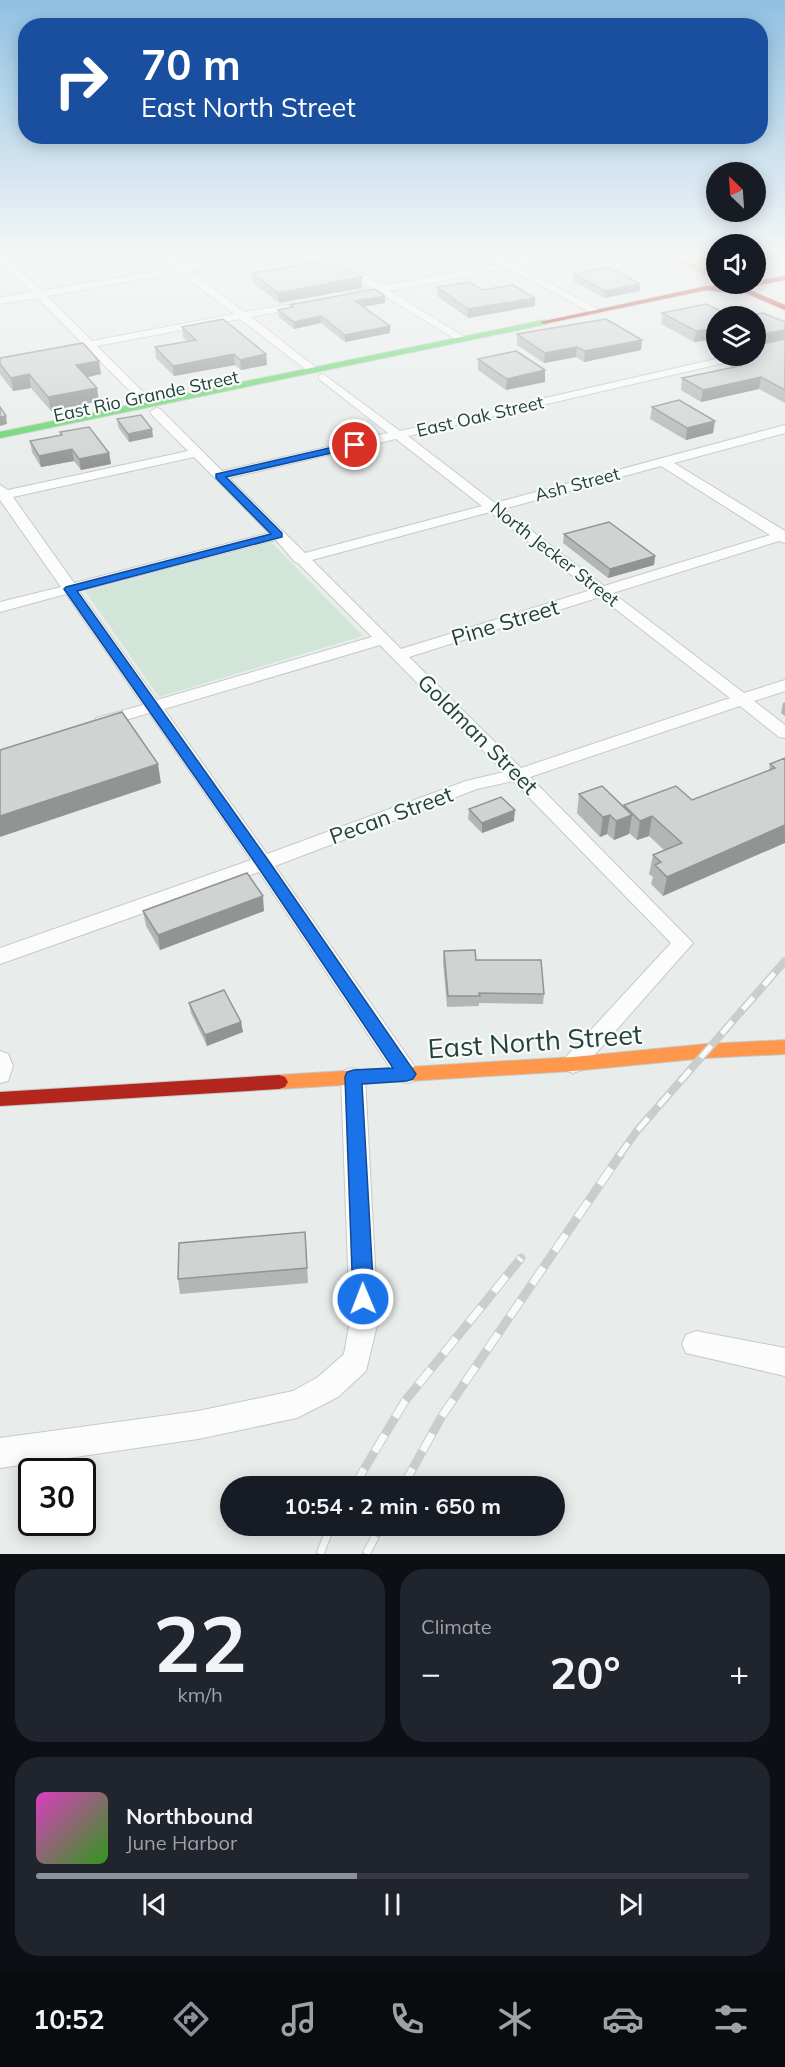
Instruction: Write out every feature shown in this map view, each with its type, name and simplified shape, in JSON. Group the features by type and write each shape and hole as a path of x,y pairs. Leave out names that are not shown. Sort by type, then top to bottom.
{"main road":[{"name":"East Rio Grande Street","path":"0,445 105,422 113,417 152,408 195,394 318,373 525,326"},
{"name":"East Rio Grande Street","path":"0,435 152,408 558,326"},
{"name":"East North Street","path":"0,1099 573,1064 706,1051 785,1047"}],"street":[{"name":"Goldman Street","path":"71,326 300,559 518,773 683,943 573,1064"},
{"path":"45,353 190,326"},
{"name":"North Jecker Street","path":"255,326 400,434 785,732"},
{"path":"438,326 460,339"},
{"name":"East Oak Street","path":"219,476 706,364"},
{"name":"Ash Street","path":"300,559 785,429"},
{"path":"196,453 1,494 263,863 407,1074"},
{"path":"662,461 784,537"},
{"path":"0,607 278,535"},
{"name":"Pine Street","path":"398,655 784,537"},
{"path":"87,726 382,639"},
{"name":"Pecan Street","path":"0,956 263,863 472,785 540,769 785,685"},
{"path":"0,1060 2,1066 0,1074"},
{"path":"0,1453 243,1417 297,1404 328,1387 356,1361 364,1322 361,1214 353,1077"},
{"path":"696,1344 785,1362"}],"green space":[{"path":"272,543 363,636 159,697 85,591"}],"building":[{"path":"231,326 266,354 240,360 234,354 173,366 155,347 196,340 182,327"},
{"path":"333,326 390,326 345,335"},
{"path":"567,326 617,326 642,340 585,351 577,347 545,353 517,334"},
{"path":"686,326 706,326 706,330 696,331"},
{"path":"766,326 785,326 785,330 766,333"},
{"path":"785,339 785,390 761,377 703,390 682,378 740,366 766,366 766,343"},
{"path":"83,343 99,361 76,365 97,388 48,397 29,374 11,378 0,364 0,358"},
{"path":"516,351 545,370 507,379 478,359"},
{"path":"679,400 715,421 687,428 652,407"},
{"path":"0,407 6,416 0,417"},
{"path":"141,415 152,429 128,434 117,419"},
{"path":"89,427 109,453 79,459 72,449 39,456 30,441 62,435 60,432"},
{"path":"609,522 655,556 610,569 564,534"},
{"path":"122,712 158,764 0,816 0,750"},
{"path":"785,758 785,825 667,877 655,865 661,862 653,855 682,843 652,816 640,821 624,805 676,786 692,800 775,768 770,764"},
{"path":"602,786 632,815 616,821 610,815 603,817 579,794"},
{"path":"501,797 515,810 482,823 469,809"},
{"path":"247,873 263,896 158,935 143,911"},
{"path":"475,950 476,960 541,960 544,994 479,993 480,996 448,996 444,951"},
{"path":"224,990 241,1022 205,1035 189,1003"},
{"path":"305,1232 307,1268 178,1279 179,1243"}],"railway":[{"path":"619,1156 636,1132 785,961"},
{"path":"409,1476 442,1416 620,1155"},
{"path":"360,1476 405,1401 521,1258"},
{"path":"320,1554 327,1536"},
{"path":"366,1554 376,1536"}],"traffic: fast":[{"path":"0,435 527,326"}],"traffic: slow":[{"path":"279,1082 573,1064 706,1051 785,1047"}],"traffic: jam":[{"path":"0,1099 279,1082"}],"route":[{"path":"355,445 219,476 278,535 70,589 263,863 407,1074 353,1077 361,1214 363,1299"}]}
